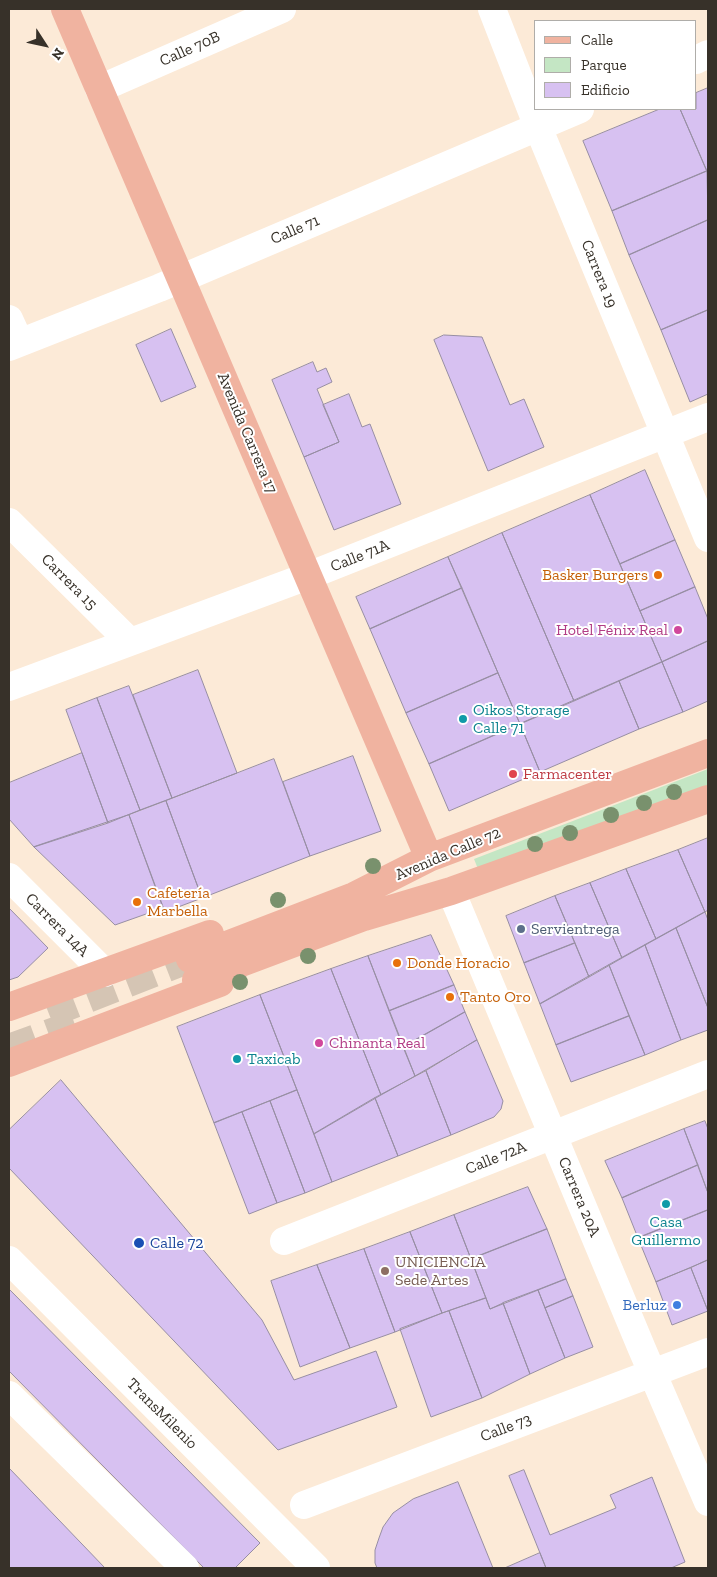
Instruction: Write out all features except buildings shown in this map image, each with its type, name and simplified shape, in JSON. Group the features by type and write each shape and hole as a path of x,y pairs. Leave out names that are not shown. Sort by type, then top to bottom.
{"main road":[{"name":"Avenida Carrera 17","path":"65,9 429,858"},
{"name":"Avenida Calle 72","path":"708,753 429,858 354,896 193,969 451,891 708,799"},
{"path":"9,1006 346,885 429,858"},
{"path":"9,1063 368,927 451,891"}],"street":[{"name":"Calle 70B","path":"99,90 282,9"},
{"name":"Carrera 19","path":"492,9 538,127 708,538"},
{"name":"Calle 71","path":"12,336 180,279 578,110"},
{"name":"Calle 71A","path":"9,687 308,576 708,418"},
{"name":"Carrera 15","path":"9,522 130,642"},
{"name":"Carrera 14A","path":"9,877 105,973"},
{"name":"Carrera 20A","path":"451,891 652,1373 708,1502"},
{"name":"Calle 72A","path":"284,1241 708,1074"},
{"name":"TransMilenio","path":"9,1260 316,1568"},
{"name":"Calle 73","path":"304,1505 708,1352"},
{"path":"9,1395 186,1568"}],"green space":[{"path":"708,769 708,787 480,874 474,859"}],"tunnel":[{"path":"49,1014 190,959"},
{"path":"9,1048 85,1020"}],"place":[{"name":"Basker Burgers","path":"658,575"},
{"name":"Hotel Fénix Real","path":"678,630"},
{"name":"Oikos Storage Calle 71","path":"463,719"},
{"name":"Farmacenter","path":"513,774"},
{"name":"Cafetería Marbella","path":"137,902"},
{"name":"Servientrega","path":"521,929"},
{"name":"Donde Horacio","path":"397,963"},
{"name":"Tanto Oro","path":"450,997"},
{"name":"Chinanta Real","path":"319,1043"},
{"name":"Taxicab","path":"237,1059"},
{"name":"Casa Guillermo","path":"666,1204"},
{"name":"Calle 72","path":"139,1243"},
{"name":"UNICIENCIA Sede Artes","path":"385,1271"},
{"name":"Berluz","path":"677,1305"}]}
